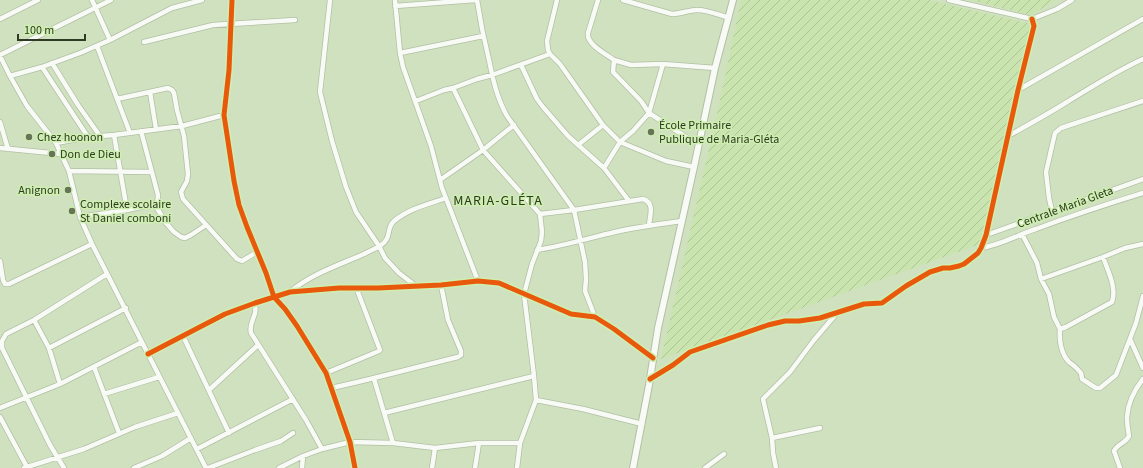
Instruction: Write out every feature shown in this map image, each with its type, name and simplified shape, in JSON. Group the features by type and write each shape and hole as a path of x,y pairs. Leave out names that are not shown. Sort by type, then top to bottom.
{"street":[{"path":"0,19 38,0"},
{"path":"92,0 110,40"},
{"path":"111,0 0,55 27,106 56,143 69,171 80,217 92,244 207,468 281,441 293,433"},
{"path":"10,76 42,67 97,46 172,8 202,0"},
{"path":"232,0 229,70 224,115 239,205 274,297 297,326 326,373 350,442 356,468"},
{"path":"330,0 320,86 332,141 349,197 356,212 379,246 385,258 399,273 416,286"},
{"path":"395,0 400,53 403,66 431,146 446,198 478,281"},
{"path":"395,6 476,0 483,36 500,104 574,210 585,262 585,291 595,317"},
{"path":"557,0 547,41 548,50 560,64 603,125 620,142 666,161 694,167"},
{"path":"598,0 587,36 592,44 614,60 631,65 663,64 715,68"},
{"path":"623,0 672,14 701,10 729,18"},
{"path":"633,468 658,328 715,68 733,0"},
{"path":"949,0 1032,19 1057,9 1072,0"},
{"path":"650,379 673,365 690,352 768,325 785,321 810,319 837,313 864,304 882,303 906,286 930,272 943,268 959,266 978,253 986,235 1018,90 1034,26 1032,19"},
{"path":"144,42 213,26 295,20"},
{"path":"1018,90 1143,20"},
{"path":"400,53 483,36"},
{"path":"97,46 130,133"},
{"path":"416,101 550,54"},
{"path":"1008,136 1068,102 1095,84 1143,59"},
{"path":"614,60 613,72 641,101 649,113 689,139 698,143"},
{"path":"52,63 78,105 100,136"},
{"path":"604,168 620,142 633,131 649,113 663,64"},
{"path":"521,65 542,107 563,131 604,168 629,201"},
{"path":"42,67 88,136"},
{"path":"117,99 168,88 172,90 174,93 185,142 188,174 187,181 181,192 183,199 237,259 242,261 257,252"},
{"path":"453,88 483,150 540,214 542,232 541,241 532,264 524,294 536,400 520,443 517,468"},
{"path":"150,92 156,129"},
{"path":"1052,211 1046,172 1055,133 1061,128 1143,101"},
{"path":"56,143 88,136 114,135 182,126 224,115"},
{"path":"0,122 8,149"},
{"path":"440,180 483,150 514,125"},
{"path":"578,145 603,125"},
{"path":"140,131 158,195 157,208 166,223 181,238 191,235 206,225"},
{"path":"114,135 126,210"},
{"path":"0,148 61,154"},
{"path":"69,171 152,172"},
{"name":"Centrale Maria Gleta","path":"986,235 1143,179"},
{"path":"981,248 993,246 1087,210 1143,194"},
{"path":"290,292 326,270 379,246 388,238 391,226 397,220 410,212 446,198"},
{"path":"540,214 643,199 648,201 650,204 651,209 649,225"},
{"path":"80,217 126,210 157,203"},
{"path":"537,250 581,242 614,232 649,225 682,221"},
{"path":"1022,234 1037,263 1041,279 1049,294 1054,317 1060,329 1059,337 1063,353 1081,373 1082,379 1098,388 1116,375 1136,323 1143,296"},
{"path":"0,261 1,281 8,284 92,244"},
{"path":"1041,279 1126,248 1143,244"},
{"path":"1060,329 1112,302 1114,297 1113,288 1103,257"},
{"path":"64,468 50,445 2,348 2,341 6,334 34,320 107,274"},
{"path":"148,354 225,314 290,292 324,288 441,285 478,281 499,283 571,314 595,317 614,328 653,358"},
{"path":"331,388 374,379 461,355 461,351 448,320 441,285"},
{"path":"326,373 380,350 356,287"},
{"path":"255,303 256,313 250,325 251,333 293,399 322,449"},
{"path":"49,348 126,308"},
{"path":"776,468 772,438 763,400 790,372 837,313"},
{"path":"34,320 49,348 60,384"},
{"path":"182,336 229,433"},
{"path":"1130,339 1143,368"},
{"path":"0,408 60,384 142,342"},
{"path":"209,390 258,345"},
{"path":"94,367 119,433"},
{"path":"384,413 534,376"},
{"path":"104,394 159,377"},
{"path":"374,379 393,443"},
{"path":"1120,468 1114,451 1128,439 1127,417 1129,407 1136,388 1143,379"},
{"path":"197,449 293,399"},
{"path":"536,400 583,409 642,424"},
{"path":"0,417 26,467 84,449 119,433 178,413"},
{"path":"772,438 820,428"},
{"path":"134,468 162,456 191,438"},
{"path":"279,468 303,456 322,449 350,442 393,443 435,448 479,443 520,443"},
{"path":"476,468 479,443"},
{"path":"432,468 435,448"},
{"path":"704,468 724,454"},
{"path":"302,468 303,456"}],"shaded area":[{"path":"741,0 929,0 1027,23 1031,28 980,244 661,359 720,100"},
{"path":"970,0 1056,0 1031,15"}],"cycle path":[{"path":"232,0 229,70 224,115 239,205 274,297 297,326 326,373 350,442 355,468"},
{"path":"650,379 673,365 690,352 768,325 785,321 820,318 864,304 882,303 906,286 930,272 943,268 959,266 978,253 986,235 1018,90 1034,26 1032,19"},
{"path":"148,354 225,314 290,292 339,288 441,285 478,281 499,283 571,314 595,317 653,358"}],"place":[{"name":"École Primaire Publique de Maria-Gléta","path":"651,132"},
{"name":"Chez hoonon","path":"29,137"},
{"name":"Don de Dieu","path":"52,154"},
{"name":"Anignon","path":"68,190"},
{"name":"Complexe scolaire St Daniel comboni","path":"72,211"}],"district":[{"name":"MARIA-GLÉTA","path":"498,200"}]}
